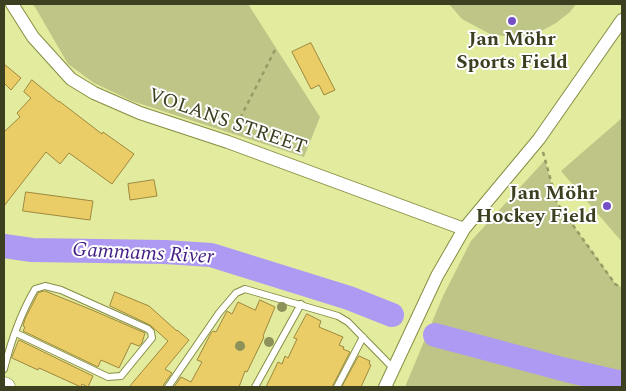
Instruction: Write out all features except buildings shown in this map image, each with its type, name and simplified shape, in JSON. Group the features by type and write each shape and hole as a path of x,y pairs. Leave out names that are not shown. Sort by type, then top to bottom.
{"street":[{"name":"VOLANS STREET","path":"12,4 33,37 71,79 94,92 140,113 228,142 464,229"},
{"path":"385,387 437,276 464,229 539,139 622,20"}],"lane":[{"path":"4,369 8,353 27,303 35,289 45,286 61,290 148,329 151,332 152,338 121,376 108,377 16,333"},
{"path":"168,387 219,313 236,294 245,289 338,316 348,322 394,369"},
{"path":"255,387 301,304"},
{"path":"337,387 363,337"}],"path":[{"path":"228,142 276,48"},
{"path":"539,139 557,203 615,284 622,288"}],"green space":[{"path":"32,4 248,4 320,117 304,157 132,101 94,83 68,64"},
{"name":"Jan Möhr Sports Field","path":"449,4 576,4 570,12 556,23 534,35 518,37 492,35 462,19"},
{"name":"Jan Möhr Hockey Field","path":"622,118 622,242 561,171"},
{"path":"545,160 557,203 615,283 622,288 622,387 405,387 443,296 471,241"}],"waterway":[{"name":"Gammams River","path":"4,246 32,250 165,252 211,255 349,298 392,315"},
{"name":"Gammams River","path":"435,335 622,383"}],"place":[{"name":"Jan Möhr Sports Field","path":"512,21"},
{"name":"Jan Möhr Hockey Field","path":"607,206"}]}
